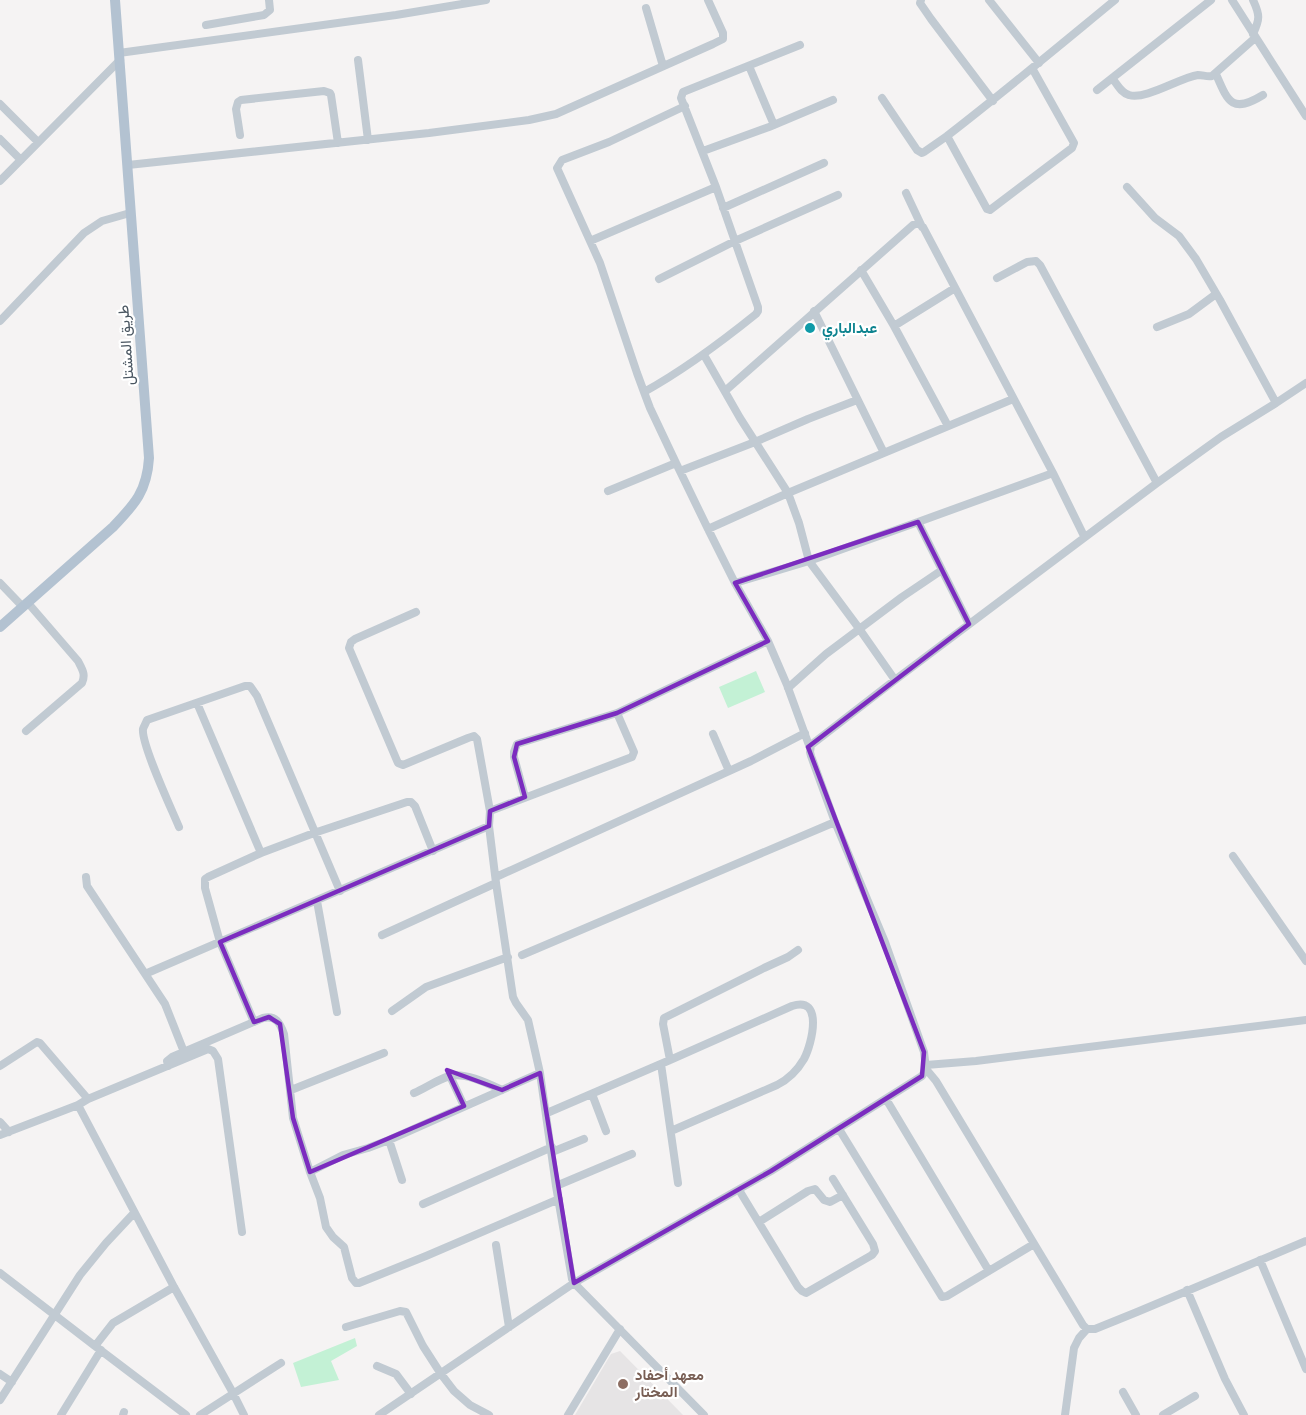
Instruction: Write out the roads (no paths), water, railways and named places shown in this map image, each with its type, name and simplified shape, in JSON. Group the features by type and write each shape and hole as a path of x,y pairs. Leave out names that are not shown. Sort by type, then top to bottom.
{"main road":[{"name":"طريق المشتل","path":"0,627 103,537 129,511 140,495 148,476 149,458 115,0"}],"street":[{"path":"206,25 264,15 270,10 269,0"},
{"path":"0,181 119,57 486,0"},
{"path":"128,165 368,140 556,114 723,39 723,33 708,0"},
{"path":"921,0 920,3 931,19 993,101"},
{"path":"947,136 990,210 1064,155 1074,143 1035,65 989,0"},
{"path":"882,98 917,150 924,152 993,101 1115,0"},
{"path":"1097,90 1211,0"},
{"path":"1232,0 1306,116"},
{"path":"1112,78 1122,91 1133,96 1159,90 1172,83 1199,75 1209,77 1216,74 1254,36 1259,20 1253,0"},
{"path":"646,8 663,66"},
{"path":"645,392 704,355 758,310 716,187 681,98 683,92 800,45"},
{"path":"358,60 368,140"},
{"path":"749,66 774,125"},
{"path":"1216,74 1225,97 1235,104 1246,104 1263,95"},
{"path":"240,135 236,109 241,100 324,91 331,95 338,143"},
{"path":"702,151 774,125 832,100"},
{"path":"0,104 38,142"},
{"path":"685,106 609,142 562,160 557,171 600,263 636,373 650,408 735,583 768,640 788,688 835,822 885,942 924,1052 926,1067 1087,1329 1095,1329 1306,1241"},
{"path":"0,139 21,160"},
{"path":"723,208 824,163"},
{"path":"590,241 716,187"},
{"path":"1127,188 1155,218 1185,244 1216,294 1276,403"},
{"path":"906,193 1053,472 1084,536"},
{"path":"659,279 735,241 838,195"},
{"path":"0,321 84,233 102,221 130,213"},
{"path":"725,391 913,225 918,223 923,227"},
{"path":"997,278 1031,261 1036,261 1040,265 1156,483"},
{"path":"861,270 948,426"},
{"path":"894,326 955,288"},
{"path":"1157,327 1189,314 1216,294"},
{"path":"814,311 884,453"},
{"path":"704,355 788,493 809,561 895,680"},
{"path":"810,748 895,680 1156,483 1221,437 1306,383"},
{"path":"708,529 1013,399"},
{"path":"608,491 755,442 857,400"},
{"path":"735,583 809,561 1053,472"},
{"path":"918,522 969,624"},
{"path":"788,688 860,629 942,570"},
{"path":"0,583 26,605 78,661 84,672 82,683 26,731"},
{"path":"416,612 355,639 349,648 398,763 403,765 474,736 477,739 490,811 489,826 513,997 528,1020 540,1073 570,1275 574,1284 704,1415"},
{"path":"525,797 514,757 517,744 617,713 768,640"},
{"path":"179,827 152,764 143,730 147,720 250,686 274,736 340,891"},
{"path":"197,703 261,853"},
{"path":"490,811 632,757 634,752 617,713"},
{"path":"713,734 729,771"},
{"path":"382,935 805,734"},
{"path":"254,1022 220,942 205,888 208,876 314,833 407,802 415,806 433,851"},
{"path":"522,955 835,822"},
{"path":"145,974 489,826"},
{"path":"1233,856 1306,961"},
{"path":"86,877 87,886 165,1004 184,1052"},
{"path":"317,901 337,1012"},
{"path":"670,1060 663,1024 664,1018 798,950"},
{"path":"392,1011 426,987 507,957"},
{"path":"547,1113 798,1004 809,1007 813,1016 807,1052 789,1079 671,1131"},
{"path":"168,1066 169,1059 184,1052 254,1022 269,1017 276,1019 284,1034 293,1118 321,1198 326,1227 344,1247 352,1278 356,1283 559,1199"},
{"path":"926,1067 1306,1020"},
{"path":"0,1066 33,1043 40,1043 88,1099"},
{"path":"0,1122 4,1133 78,1105 208,1050 213,1051 218,1059 243,1232"},
{"path":"291,1090 384,1053"},
{"path":"661,1064 678,1184"},
{"path":"378,1415 574,1284 739,1190 917,1080 926,1067"},
{"path":"310,1172 343,1155 389,1140 540,1073"},
{"path":"414,1093 457,1075 470,1077 502,1090"},
{"path":"450,1076 464,1106"},
{"path":"592,1094 606,1131"},
{"path":"886,1099 989,1271"},
{"path":"78,1105 134,1214 244,1415"},
{"path":"839,1129 942,1297 1034,1244"},
{"path":"423,1204 584,1139"},
{"path":"389,1140 402,1180"},
{"path":"556,1186 632,1154"},
{"path":"739,1190 798,1287 806,1293 872,1255 875,1251 833,1179"},
{"path":"759,1222 808,1191 815,1189 824,1200 830,1202 843,1195"},
{"path":"0,1400 80,1275 134,1214"},
{"path":"496,1245 509,1327"},
{"path":"1260,1260 1306,1369"},
{"path":"0,1273 186,1415"},
{"path":"61,1415 113,1323 174,1287"},
{"path":"1187,1290 1224,1379 1244,1415"},
{"path":"346,1327 404,1311 408,1314 423,1346 454,1391 470,1405 489,1415"},
{"path":"568,1415 620,1329"},
{"path":"1065,1415 1074,1348 1087,1329"},
{"path":"200,1415 281,1363"},
{"path":"377,1365 396,1374 411,1394"},
{"path":"0,1374 12,1382"},
{"path":"1123,1392 1136,1415"},
{"path":"1163,1415 1195,1396"},
{"path":"464,1415 470,1405"}],"place":[{"name":"عبدالباري","path":"810,328"},
{"name":"معهد أحفاد المختار","path":"623,1384"}]}
